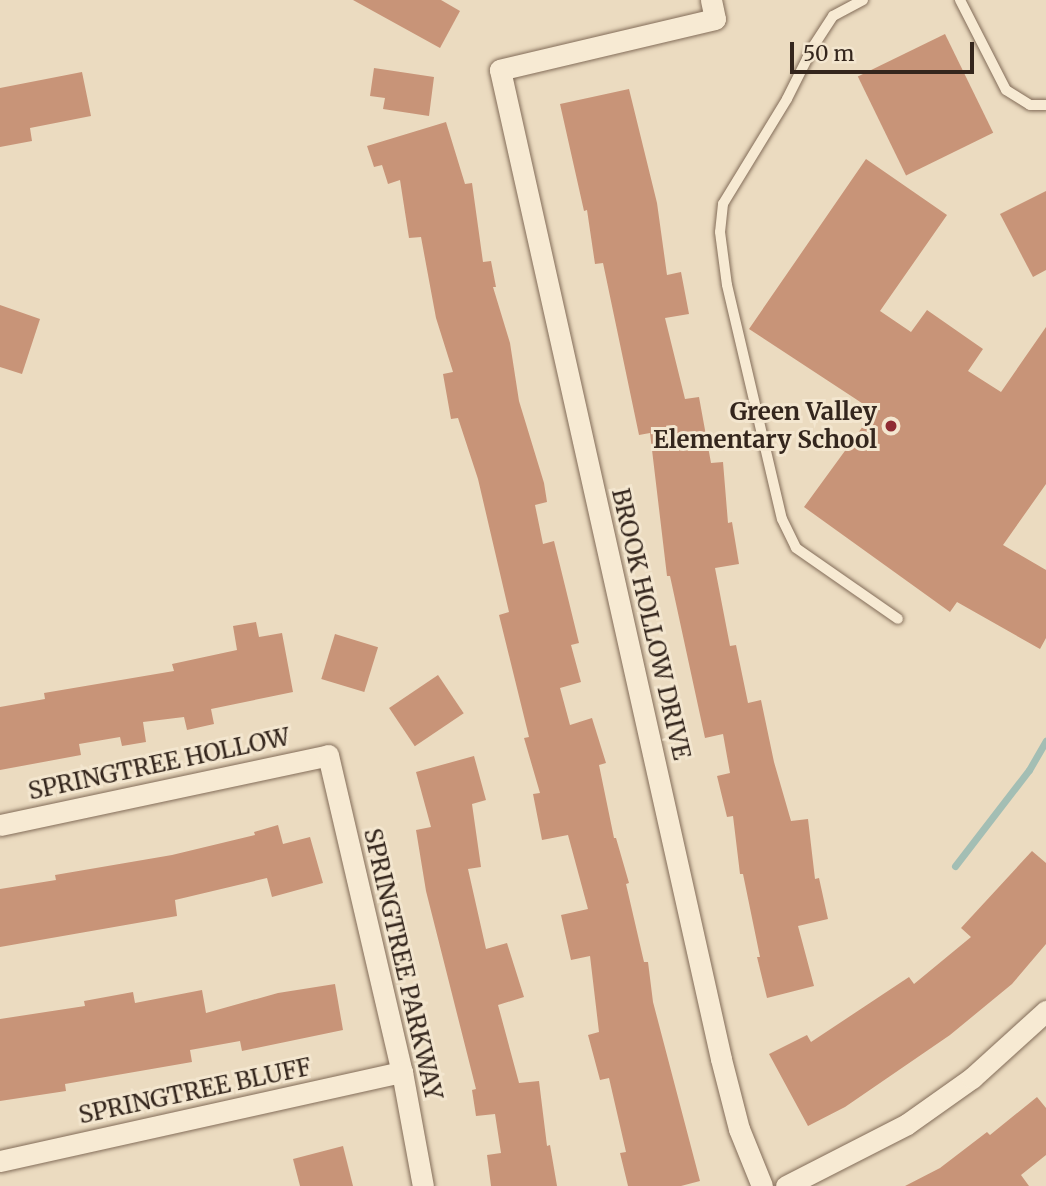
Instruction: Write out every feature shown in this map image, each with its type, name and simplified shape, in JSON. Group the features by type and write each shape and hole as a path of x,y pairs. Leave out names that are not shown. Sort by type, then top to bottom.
{"street":[{"name":"BROOK HOLLOW DRIVE","path":"711,0 715,19 500,70 721,1059 739,1129 762,1186"},
{"name":"SPRINGTREE HOLLOW","path":"0,825 328,755"},
{"name":"SPRINGTREE PARKWAY","path":"328,755 402,1072 423,1186"},
{"path":"786,1186 907,1124 972,1077 1046,1011"},
{"name":"SPRINGTREE BLUFF","path":"0,1161 402,1072"}],"lane":[{"path":"863,0 833,16 813,47 788,99 723,204 720,232 727,285 787,529 796,548 898,619"},
{"path":"960,0 1006,90 1030,105 1046,105"}],"building":[{"path":"353,0 441,0 460,11 440,48"},
{"path":"945,34 993,133 906,175 858,77"},
{"path":"374,68 434,77 429,116 383,109 385,98 370,96"},
{"path":"82,72 91,116 30,128 32,141 0,147 0,88"},
{"path":"629,89 657,203 667,275 681,272 689,314 665,318 685,399 699,397 711,463 723,462 728,523 732,522 739,564 715,568 730,646 736,645 748,703 761,700 774,762 791,821 808,819 815,879 819,878 828,919 798,926 814,986 767,998 743,874 740,874 733,816 727,817 717,776 730,773 723,734 705,738 670,576 667,576 650,433 639,435 603,263 595,264 587,210 584,211 560,104"},
{"path":"446,122 465,184 472,183 483,262 491,261 496,287 493,287 510,343 519,401 544,483 547,502 535,505 543,544 554,541 579,643 571,645 581,682 560,688 570,725 592,718 606,763 599,765 614,838 629,883 626,884 644,962 648,962 653,1002 700,1181 681,1186 628,1186 620,1153 626,1152 609,1078 600,1080 588,1035 599,1032 590,956 571,960 561,915 588,909 568,835 542,840 533,794 540,793 524,738 529,737 499,615 509,612 478,479 458,418 451,419 443,374 453,372 436,318 421,237 409,238 400,180 388,184 382,165 374,167 367,146"},
{"path":"866,159 947,215 880,311 911,332 927,310 983,349 968,371 1001,392 1046,327 1046,484 1003,545 1046,570 1046,638 1040,649 957,602 950,612 804,507 874,411 749,329"},
{"path":"1046,191 1046,270 1033,277 1000,214"},
{"path":"0,305 40,319 22,374 0,367"},
{"path":"256,622 259,637 282,633 293,692 211,709 214,724 187,730 184,717 143,722 146,742 122,746 120,737 79,744 81,755 0,770 0,707 45,699 44,693 174,671 172,664 237,650 233,626"},
{"path":"335,634 378,647 364,692 321,679"},
{"path":"438,675 464,713 415,746 389,708"},
{"path":"474,756 486,800 472,804 481,867 468,869 486,949 507,943 524,997 498,1005 519,1083 539,1081 547,1146 550,1145 557,1186 491,1186 487,1155 501,1153 495,1114 476,1116 472,1090 476,1089 426,891 416,830 431,827 416,772"},
{"path":"278,825 283,844 310,837 323,883 272,897 267,878 175,900 177,916 0,947 0,889 56,880 55,875 172,855 255,835 254,832"},
{"path":"1032,851 1046,863 1046,944 1012,984 950,1035 845,1107 808,1126 769,1054 807,1035 811,1042 909,977 914,984 971,937 961,928"},
{"path":"335,984 343,1030 242,1051 240,1041 190,1050 192,1062 65,1084 66,1091 0,1101 0,1019 85,1006 84,1001 133,992 135,1003 202,990 206,1013 278,993"},
{"path":"1037,1097 1046,1108 1046,1155 1021,1175 1029,1186 905,1186 940,1168 987,1132 990,1135"},
{"path":"343,1146 353,1186 300,1186 293,1159"}],"waterway":[{"path":"955,866 1029,770 1046,741"}],"place":[{"name":"Green Valley Elementary School","path":"891,426"}]}
